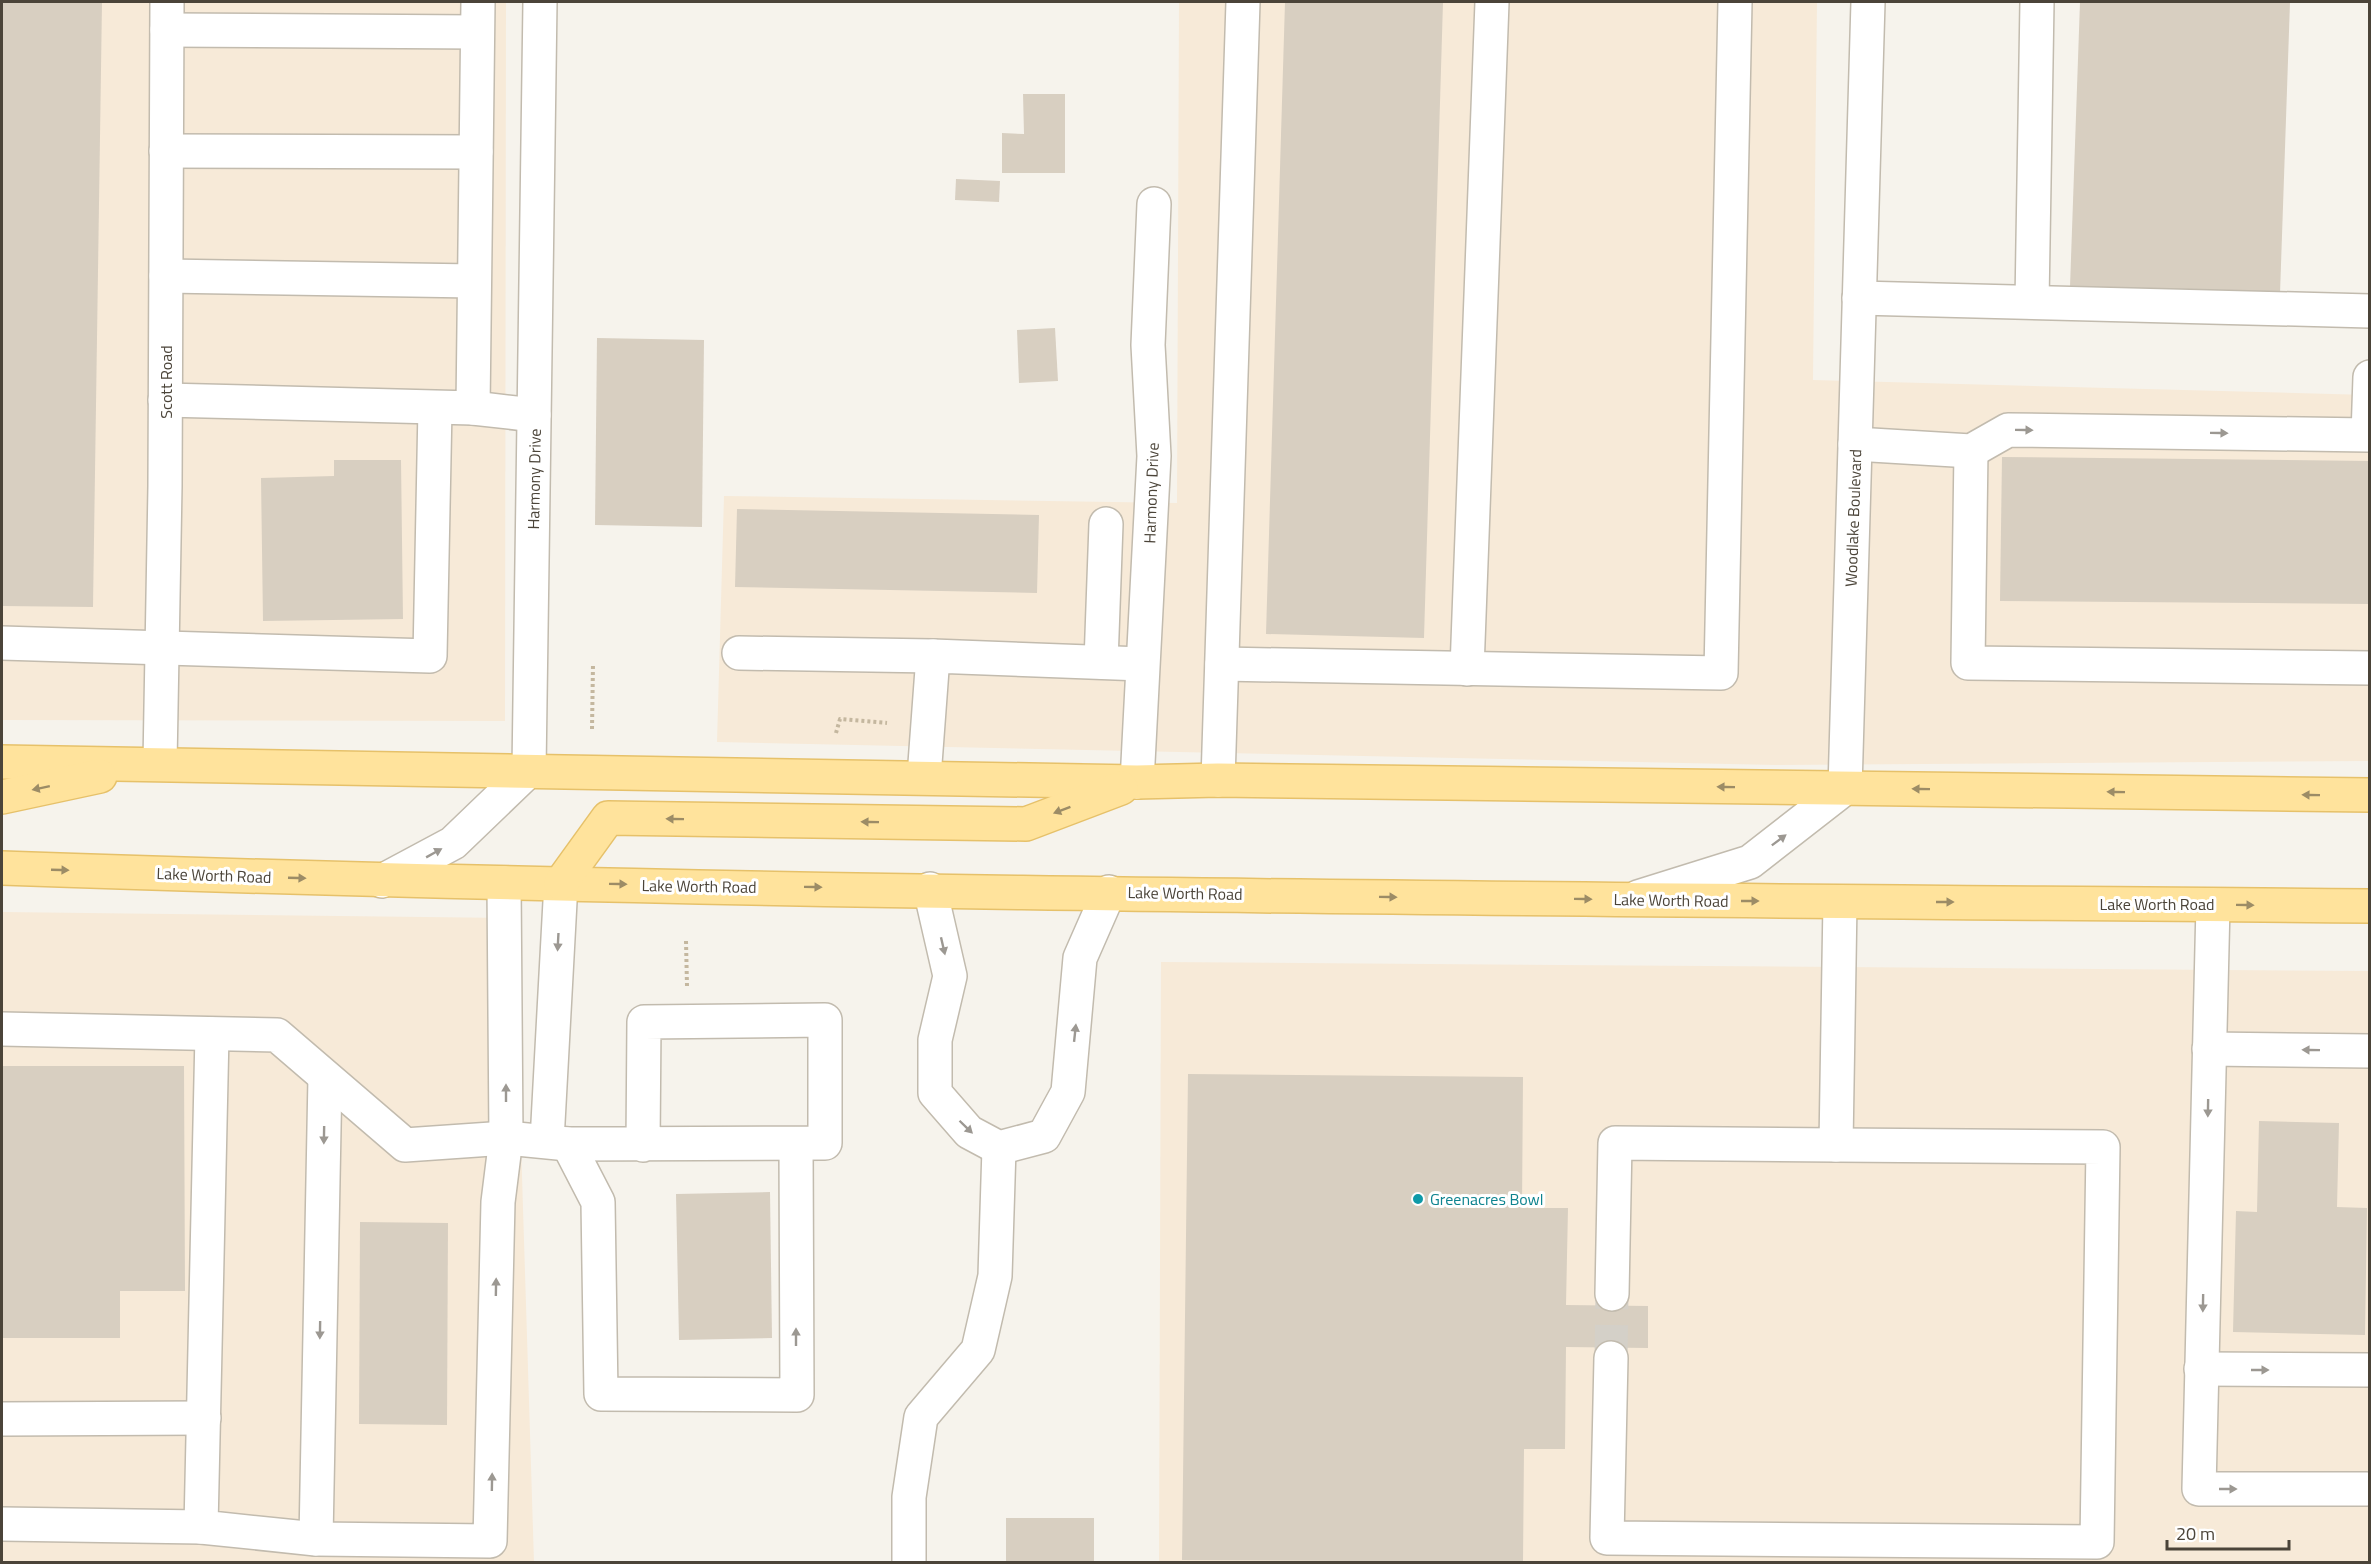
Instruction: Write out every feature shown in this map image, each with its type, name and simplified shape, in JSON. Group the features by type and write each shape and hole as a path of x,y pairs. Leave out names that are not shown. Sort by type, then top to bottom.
{"main road":[{"path":"2,762 1137,782 1218,780 2370,795"},
{"path":"2,797 160,763"},
{"path":"561,884 608,818 1026,824 1137,782"},
{"name":"Lake Worth Road","path":"2,868 382,881 561,884 1629,900 2370,906"}],"street":[{"name":"Harmony Drive","path":"529,770 540,2"},
{"path":"1218,780 1243,2"},
{"path":"1467,669 1492,2"},
{"path":"1222,664 1721,673 1735,2"},
{"name":"Woodlake Boulevard","path":"1845,788 1868,2"},
{"path":"2032,302 2037,2"},
{"path":"167,16 478,17 473,408"},
{"name":"Scott Road","path":"160,763 167,16"},
{"path":"166,151 476,152"},
{"name":"Harmony Drive","path":"1137,782 1154,456 1148,345 1154,204"},
{"path":"166,276 474,281"},
{"path":"1859,298 2370,310"},
{"path":"1855,444 1971,451 2008,430 2368,435 2370,377"},
{"path":"165,400 473,408 534,415"},
{"path":"2,643 430,656 435,408"},
{"path":"1971,451 1968,663 2370,668"},
{"path":"1101,662 1106,524"},
{"path":"740,653 933,656 1142,664"},
{"path":"924,777 933,656"},
{"path":"382,881 453,843 529,770"},
{"path":"1629,900 1750,862 1845,788"},
{"path":"2,1524 201,1527 316,1539 490,1541 498,1202 506,1138 504,883"},
{"path":"561,884 557,1142 598,1202 601,1394 797,1395 796,1144"},
{"path":"930,889 950,976 936,1040 935,1093 969,1131 999,1148 1044,1136 1068,1092 1080,958 1109,892"},
{"path":"1836,1145 1840,902"},
{"path":"2213,905 2199,1489 2369,1482"},
{"path":"2,1029 277,1035 405,1145 506,1138 643,1145 796,1144 825,1143 825,1020 644,1022 643,1145"},
{"path":"201,1527 212,1034"},
{"path":"2209,1049 2370,1051"},
{"path":"316,1539 325,1077"},
{"path":"1611,1358 1607,1538 2097,1542 2103,1148 1615,1143 1612,1294"},
{"path":"909,1563 909,1497 921,1417 978,1350 995,1276 999,1148"},
{"path":"2201,1369 2370,1370"},
{"path":"2,1419 204,1418"}],"path":[{"path":"591,729 593,664"},
{"path":"836,733 840,719 887,723"},
{"path":"686,941 687,987"}],"shaded area":[{"path":"2,2 506,2 505,721 2,720"},
{"path":"1179,2 1817,2 1813,380 2369,395 2369,761 1775,765 717,742 724,496 1177,503"},
{"path":"2,912 514,918 534,1562 2,1562"},
{"name":"Greenacres Bowl","path":"1161,962 2369,971 2369,1562 1159,1562"}],"building":[{"path":"2,2 102,2 93,607 2,606"},
{"path":"1285,2 1443,2 1424,638 1266,634"},
{"path":"2080,2 2290,2 2280,294 2070,287"},
{"path":"1023,94 1065,94 1065,173 1002,173 1002,133 1024,134"},
{"path":"956,179 1000,181 999,202 955,200"},
{"path":"1055,328 1058,381 1019,383 1017,330"},
{"path":"597,338 704,340 702,527 595,525"},
{"path":"2002,457 2370,461 2370,604 2000,601"},
{"path":"334,460 401,460 403,619 263,621 261,478 334,476"},
{"path":"737,509 1039,515 1037,593 735,587"},
{"path":"2,1066 184,1066 185,1291 120,1291 120,1338 2,1338"},
{"path":"1188,1074 1523,1077 1522,1208 1568,1208 1566,1305 1648,1306 1648,1348 1566,1347 1565,1449 1524,1449 1523,1562 1182,1560"},
{"path":"2259,1121 2339,1123 2337,1207 2367,1208 2365,1335 2233,1332 2236,1211 2257,1212"},
{"path":"770,1192 772,1338 679,1340 676,1194"},
{"path":"360,1222 448,1223 447,1425 359,1424"},
{"path":"1006,1518 1094,1518 1094,1562 1006,1562"}],"tunnel":[{"path":"1611,1358 1612,1294"}],"place":[{"name":"Greenacres Bowl","path":"1418,1199"}]}
